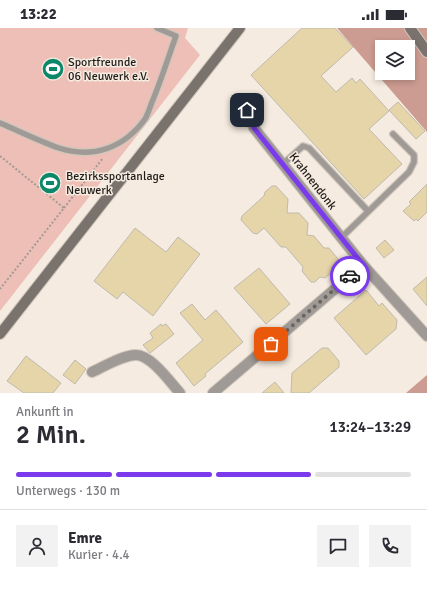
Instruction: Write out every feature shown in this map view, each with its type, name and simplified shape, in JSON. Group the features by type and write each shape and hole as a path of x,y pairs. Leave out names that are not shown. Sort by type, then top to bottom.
{"main road":[{"path":"0,334 240,28"},
{"path":"410,28 427,52"}],"street":[{"name":"Krahnendonk","path":"247,110 254,128 341,238 363,265 427,336"},
{"path":"213,393 363,265"},
{"path":"92,372 124,358 136,355 146,358 154,364 180,393"}],"lane":[{"path":"0,123 59,148 77,152 89,152 110,148 130,136 145,118 176,36 157,28"},
{"path":"341,238 408,172 414,162 414,156 393,134"},
{"path":"283,164 303,146 309,148 368,211"}],"path":[{"path":"0,289 110,148"},
{"path":"0,156 64,208"}],"shaded area":[{"name":"Bezirkssportanlage Neuwerk","path":"0,28 188,28 185,38 200,55 0,311"},
{"path":"337,28 427,28 427,132 382,80 415,80 415,40 375,40 375,72"},
{"path":"427,375 427,393 406,393"}],"building":[{"path":"302,28 335,28 353,47 321,76 336,92 352,78 356,83 360,79 389,111 369,129 402,164 364,199 251,75"},
{"path":"398,102 425,131 416,139 389,110"},
{"path":"427,184 427,212 418,221 416,219 414,221 403,211 411,204 409,202"},
{"path":"272,186 276,186 288,199 287,213 299,213 308,223 307,235 314,236 324,248 329,248 338,259 337,263 332,267 332,272 325,278 320,277 315,282 311,282 302,271 303,267 286,247 281,247 264,228 257,234 253,233 241,220 242,216 264,196 265,192"},
{"path":"135,228 166,252 178,237 200,254 153,316 123,292 117,299 94,281"},
{"path":"385,240 394,250 384,258 376,248"},
{"path":"259,268 290,304 266,324 234,288"},
{"path":"427,277 427,306 413,289"},
{"path":"366,290 379,306 382,303 397,320 396,329 366,355 334,318"},
{"path":"192,304 205,320 216,310 243,342 205,374 206,376 194,386 176,363 203,340 180,313"},
{"path":"161,324 162,326 166,324 174,334 150,353 143,345 153,338 150,333"},
{"path":"322,348 328,348 339,361 339,367 309,393 291,393 292,373"},
{"path":"26,356 61,383 53,393 24,393 7,381"},
{"path":"75,360 86,369 75,384 63,375"},
{"path":"275,382 284,393 262,393"}],"way so far":[{"path":"271,344 350,276"}],"place":[{"name":"Sportfreunde 06 Neuwerk e.V.","path":"53,69"},
{"name":"Bezirkssportanlage Neuwerk","path":"50,183"}],"route":[{"path":"247,110 254,128 363,265 350,276"}]}
